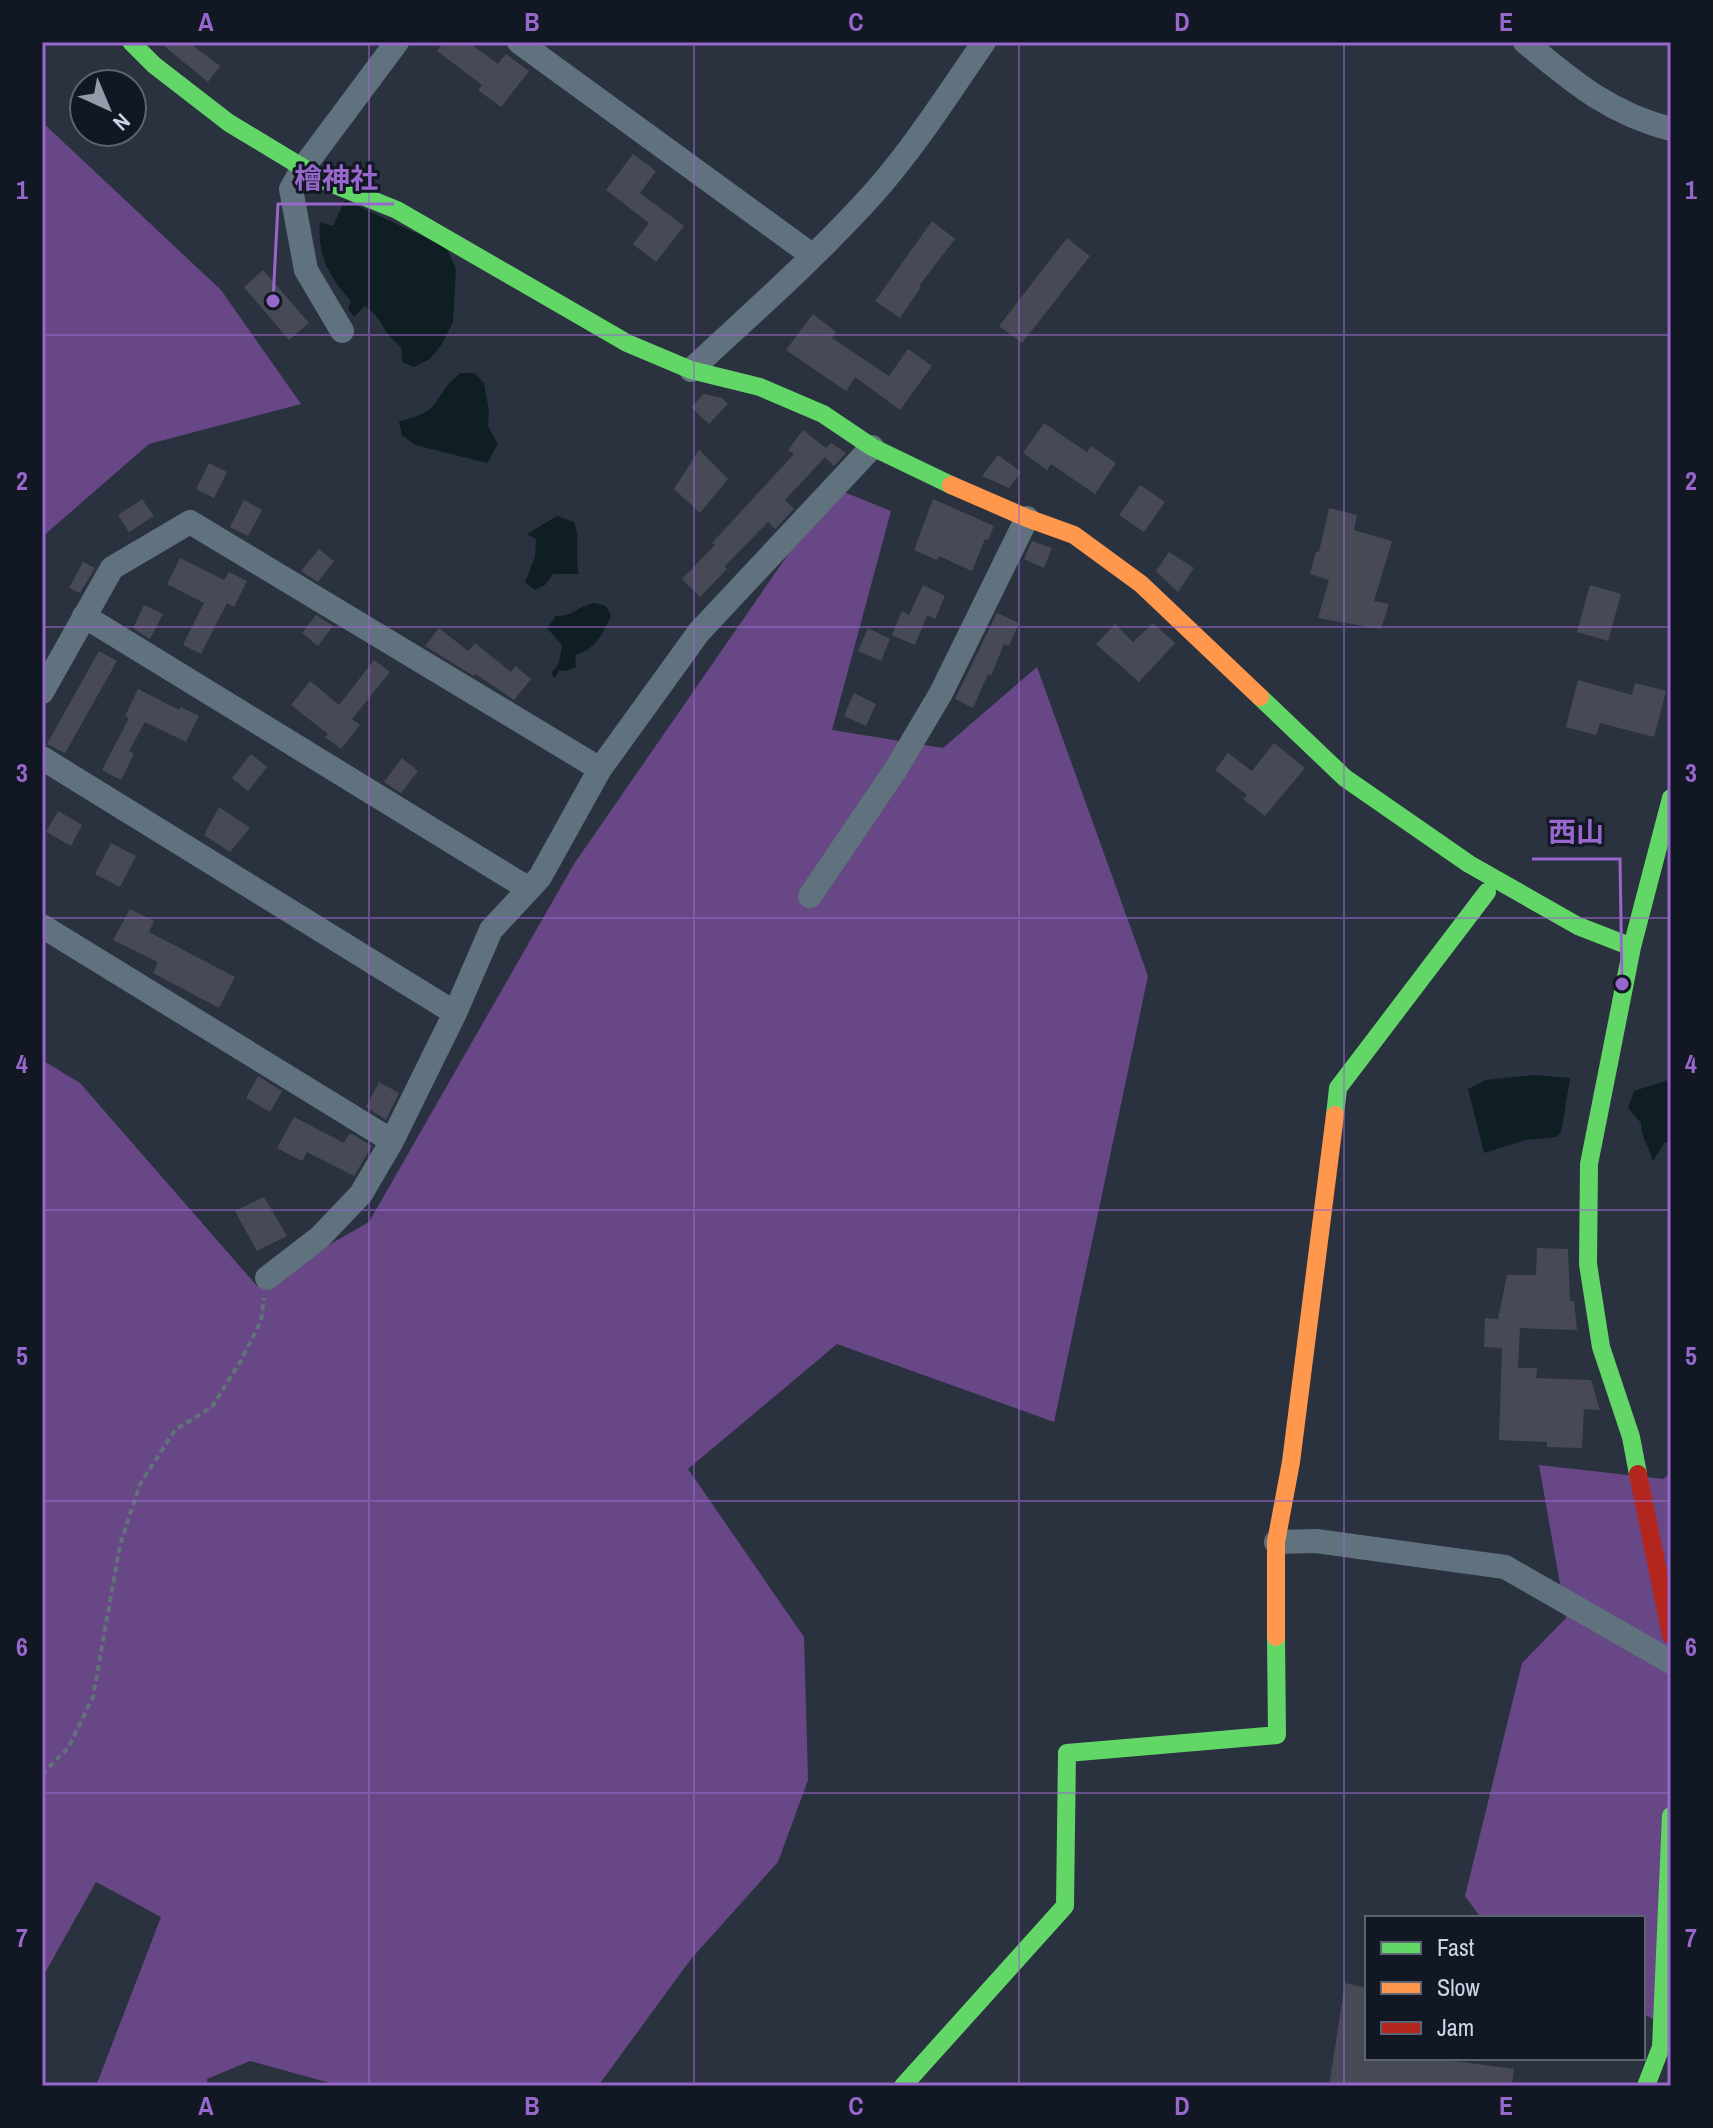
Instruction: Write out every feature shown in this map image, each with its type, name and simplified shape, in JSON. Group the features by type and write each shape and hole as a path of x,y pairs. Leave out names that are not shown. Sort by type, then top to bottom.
{"street":[{"path":"131,42 154,65 229,123 303,168 325,181 397,210 470,255 627,343 691,370 760,387 823,414 872,447 1027,518 1074,535 1141,584 1345,778 1469,864 1578,926 1632,947"},
{"path":"342,331 306,270 291,189 303,168 397,42"},
{"path":"519,42 813,256"},
{"path":"691,370 813,256 872,194 919,137 984,42"},
{"path":"1525,42 1584,91 1613,107 1671,129"},
{"path":"267,1278 320,1237 361,1194 392,1141 455,1013 491,930 540,877 600,769 699,632 872,447"},
{"path":"810,896 896,769 941,693 1027,518"},
{"path":"42,692 112,568 190,522 600,769"},
{"path":"84,616 529,889"},
{"path":"42,758 455,1013"},
{"path":"1671,798 1632,947 1589,1164 1588,1264 1601,1347 1631,1437 1671,1635"},
{"path":"903,2086 1065,1906 1067,1753 1277,1735 1276,1542 1291,1462 1338,1088 1487,892"},
{"path":"42,926 392,1141"},
{"path":"1276,1542 1316,1541 1505,1567 1671,1662"},
{"path":"1646,2086 1661,2047 1671,1816"}],"path":[{"path":"42,1774 68,1748 93,1697 120,1545 140,1484 175,1430 212,1407 233,1374 261,1321 267,1278"}],"shaded area":[{"path":"42,122 221,290 301,404 149,444 42,537"},
{"path":"345,200 446,247 456,269 453,322 430,359 414,367 402,362 401,347 371,310 365,306 354,317 348,309 351,301 326,265 320,245 320,222 333,226"},
{"path":"461,373 474,373 484,383 488,426 498,444 487,463 415,445 402,435 399,421 431,408"},
{"path":"834,488 891,511 832,730 943,748 1037,667 1148,976 1054,1422 837,1344 688,1469 804,1637 808,1780 778,1862 691,1959 598,2086 341,2086 250,2061 207,2079 208,2086 96,2086 161,1917 96,1882 42,1978 42,1060 80,1083 257,1286 369,1222 574,864"},
{"path":"557,516 574,522 579,574 553,574 545,585 535,590 525,582 535,557 536,539 527,534"},
{"path":"595,603 606,606 611,616 605,629 593,645 575,655 576,667 559,670 555,678 551,674 559,663 562,645 547,628 556,616"},
{"path":"1533,1075 1570,1078 1561,1133 1556,1137 1526,1140 1484,1153 1468,1089 1485,1080"},
{"path":"1671,1079 1671,1140 1664,1143 1653,1161 1641,1123 1628,1108 1634,1091"},
{"path":"1539,1465 1663,1479 1671,1473 1671,2027 1645,2015 1645,1916 1480,1916 1465,1896 1522,1663 1566,1618"}],"building":[{"path":"159,42 188,42 220,66 208,82"},
{"path":"444,42 468,42 498,64 506,54 529,71 501,107 478,90 482,85 437,51"},
{"path":"633,154 656,171 640,193 684,226 656,262 633,244 649,223 606,190"},
{"path":"932,221 955,239 919,286 900,318 875,301"},
{"path":"1067,238 1090,256 1022,343 999,326"},
{"path":"263,270 309,323 289,340 244,287"},
{"path":"813,314 836,332 832,338 889,376 908,349 932,366 900,410 855,377 846,391 786,350"},
{"path":"704,394 722,398 728,404 709,424 691,407"},
{"path":"1044,423 1087,452 1091,446 1116,463 1095,494 1051,464 1047,470 1023,453"},
{"path":"803,430 826,448 831,443 846,453 834,466 825,457 785,500 794,509 775,529 768,522 700,597 682,579 794,454 788,450"},
{"path":"699,450 728,479 700,513 674,489"},
{"path":"998,455 1021,472 1009,488 982,476"},
{"path":"209,463 227,472 214,498 196,489"},
{"path":"1140,485 1165,502 1144,532 1119,515"},
{"path":"142,499 154,516 129,532 118,515"},
{"path":"933,499 994,526 972,571 939,556 937,560 914,550"},
{"path":"244,500 262,510 248,536 230,527"},
{"path":"1329,508 1357,515 1354,530 1392,541 1374,601 1389,604 1381,629 1318,618 1329,580 1310,574 1316,552 1319,552"},
{"path":"1032,541 1052,548 1044,568 1024,559"},
{"path":"319,549 334,561 318,582 301,571"},
{"path":"1169,552 1194,568 1178,592 1156,571"},
{"path":"180,558 224,580 229,572 247,581 234,607 227,603 201,654 183,645 204,603 167,584"},
{"path":"83,562 95,568 80,593 69,588"},
{"path":"923,585 945,596 935,619 927,615 915,645 892,635 902,611 909,615"},
{"path":"1590,585 1621,594 1608,641 1577,632"},
{"path":"144,605 163,614 150,639 133,628"},
{"path":"997,613 1019,623 1009,646 1004,644 973,708 955,699"},
{"path":"316,615 333,626 318,646 302,633"},
{"path":"1153,623 1175,643 1139,682 1096,644 1115,624 1133,642"},
{"path":"439,628 468,651 475,643 511,672 515,666 531,679 514,700 476,674 474,676 425,646"},
{"path":"868,628 890,639 881,661 858,651"},
{"path":"99,651 117,661 65,753 47,744"},
{"path":"374,660 390,672 352,719 360,725 341,749 325,737 328,734 291,705 310,681 339,705"},
{"path":"1578,680 1632,695 1635,683 1666,691 1654,737 1600,723 1596,735 1566,727"},
{"path":"138,689 179,710 181,707 199,716 186,742 145,722 129,751 134,754 121,780 102,770 129,718 125,716"},
{"path":"854,693 876,704 866,726 844,716"},
{"path":"1274,743 1305,768 1265,816 1243,799 1247,795 1215,770 1228,753 1252,771"},
{"path":"251,754 267,767 248,791 232,778"},
{"path":"402,758 418,771 401,793 384,782"},
{"path":"219,807 250,828 230,852 204,835"},
{"path":"58,811 82,825 71,846 46,832"},
{"path":"111,843 136,856 120,887 95,874"},
{"path":"130,909 154,921 149,932 235,977 219,1008 153,973 158,962 113,940"},
{"path":"258,1076 282,1091 270,1112 246,1098"},
{"path":"379,1082 399,1093 386,1120 366,1107"},
{"path":"294,1117 344,1143 352,1134 372,1146 354,1176 307,1152 302,1161 277,1148"},
{"path":"264,1197 287,1236 257,1251 235,1211"},
{"path":"1537,1248 1568,1249 1570,1301 1574,1301 1577,1330 1520,1328 1518,1368 1537,1368 1536,1378 1591,1380 1600,1410 1584,1409 1582,1448 1547,1447 1547,1442 1499,1440 1502,1348 1484,1347 1485,1318 1498,1319 1507,1275 1536,1275"},
{"path":"1345,1983 1365,1988 1365,2060 1454,2060 1514,2069 1512,2086 1329,2086"}],"traffic: fast":[{"path":"131,42 154,65 229,123 325,181 397,210 627,343 691,370 760,387 823,414 872,447 951,485"},
{"path":"1260,697 1345,778 1469,864 1578,926 1632,947"},
{"path":"1638,1474 1631,1437 1601,1347 1588,1264 1589,1164 1632,947 1671,798"},
{"path":"1335,1115 1338,1088 1487,892"},
{"path":"903,2086 1065,1906 1067,1753 1277,1735 1276,1637"},
{"path":"1646,2086 1661,2047 1671,1816"}],"traffic: slow":[{"path":"951,485 1074,535 1141,584 1260,697"},
{"path":"1276,1637 1276,1542 1291,1462 1335,1115"}],"traffic: jam":[{"path":"1638,1474 1671,1635"}],"place":[{"name":"檜神社","path":"273,301"},
{"name":"西山","path":"1622,984"}]}
